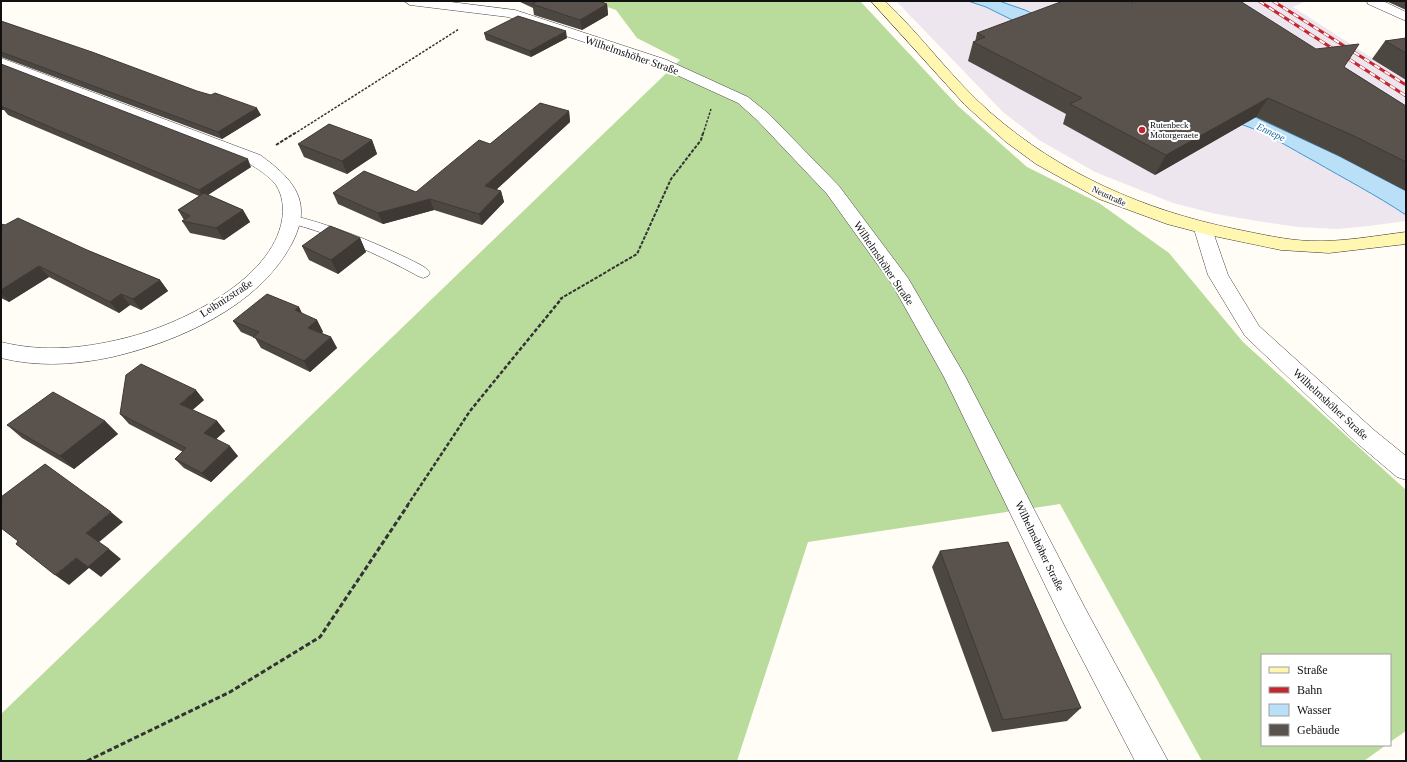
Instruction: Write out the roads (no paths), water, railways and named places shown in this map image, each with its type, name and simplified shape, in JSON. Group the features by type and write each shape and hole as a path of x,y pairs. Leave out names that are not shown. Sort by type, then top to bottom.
{"main road":[{"name":"Neustraße","path":"877,1 984,115 1030,152 1072,179 1134,207 1203,229 1262,240 1316,247 1354,245 1406,238"}],"street":[{"name":"Wilhelmshöher Straße","path":"410,1 510,13 662,63 743,100 763,117 833,190 900,283 954,376 1075,618 1152,761"},
{"path":"486,1 510,13"},
{"path":"1374,1 1406,16"},
{"name":"Leibnizstraße","path":"1,62 254,159 269,169 286,187 293,207 289,231 274,258 252,283 216,306 175,329 135,342 99,351 53,357 10,353 1,350"},
{"name":"Wilhelmshöher Straße","path":"1203,229 1218,275 1252,331 1366,437 1406,470"}],"lane":[{"path":"291,220 309,223 353,238 379,249 423,273"}],"water":[{"name":"Ennepe","path":"968,1 999,1 1025,10 1339,156 1406,191 1406,215 1360,187 1265,134 1226,120 1213,119 986,7"}],"railway":[{"path":"1259,1 1406,96"},
{"path":"1273,1 1406,85"}],"place":[{"name":"Rutenbeck Motorgeraete","path":"1142,130"}]}
